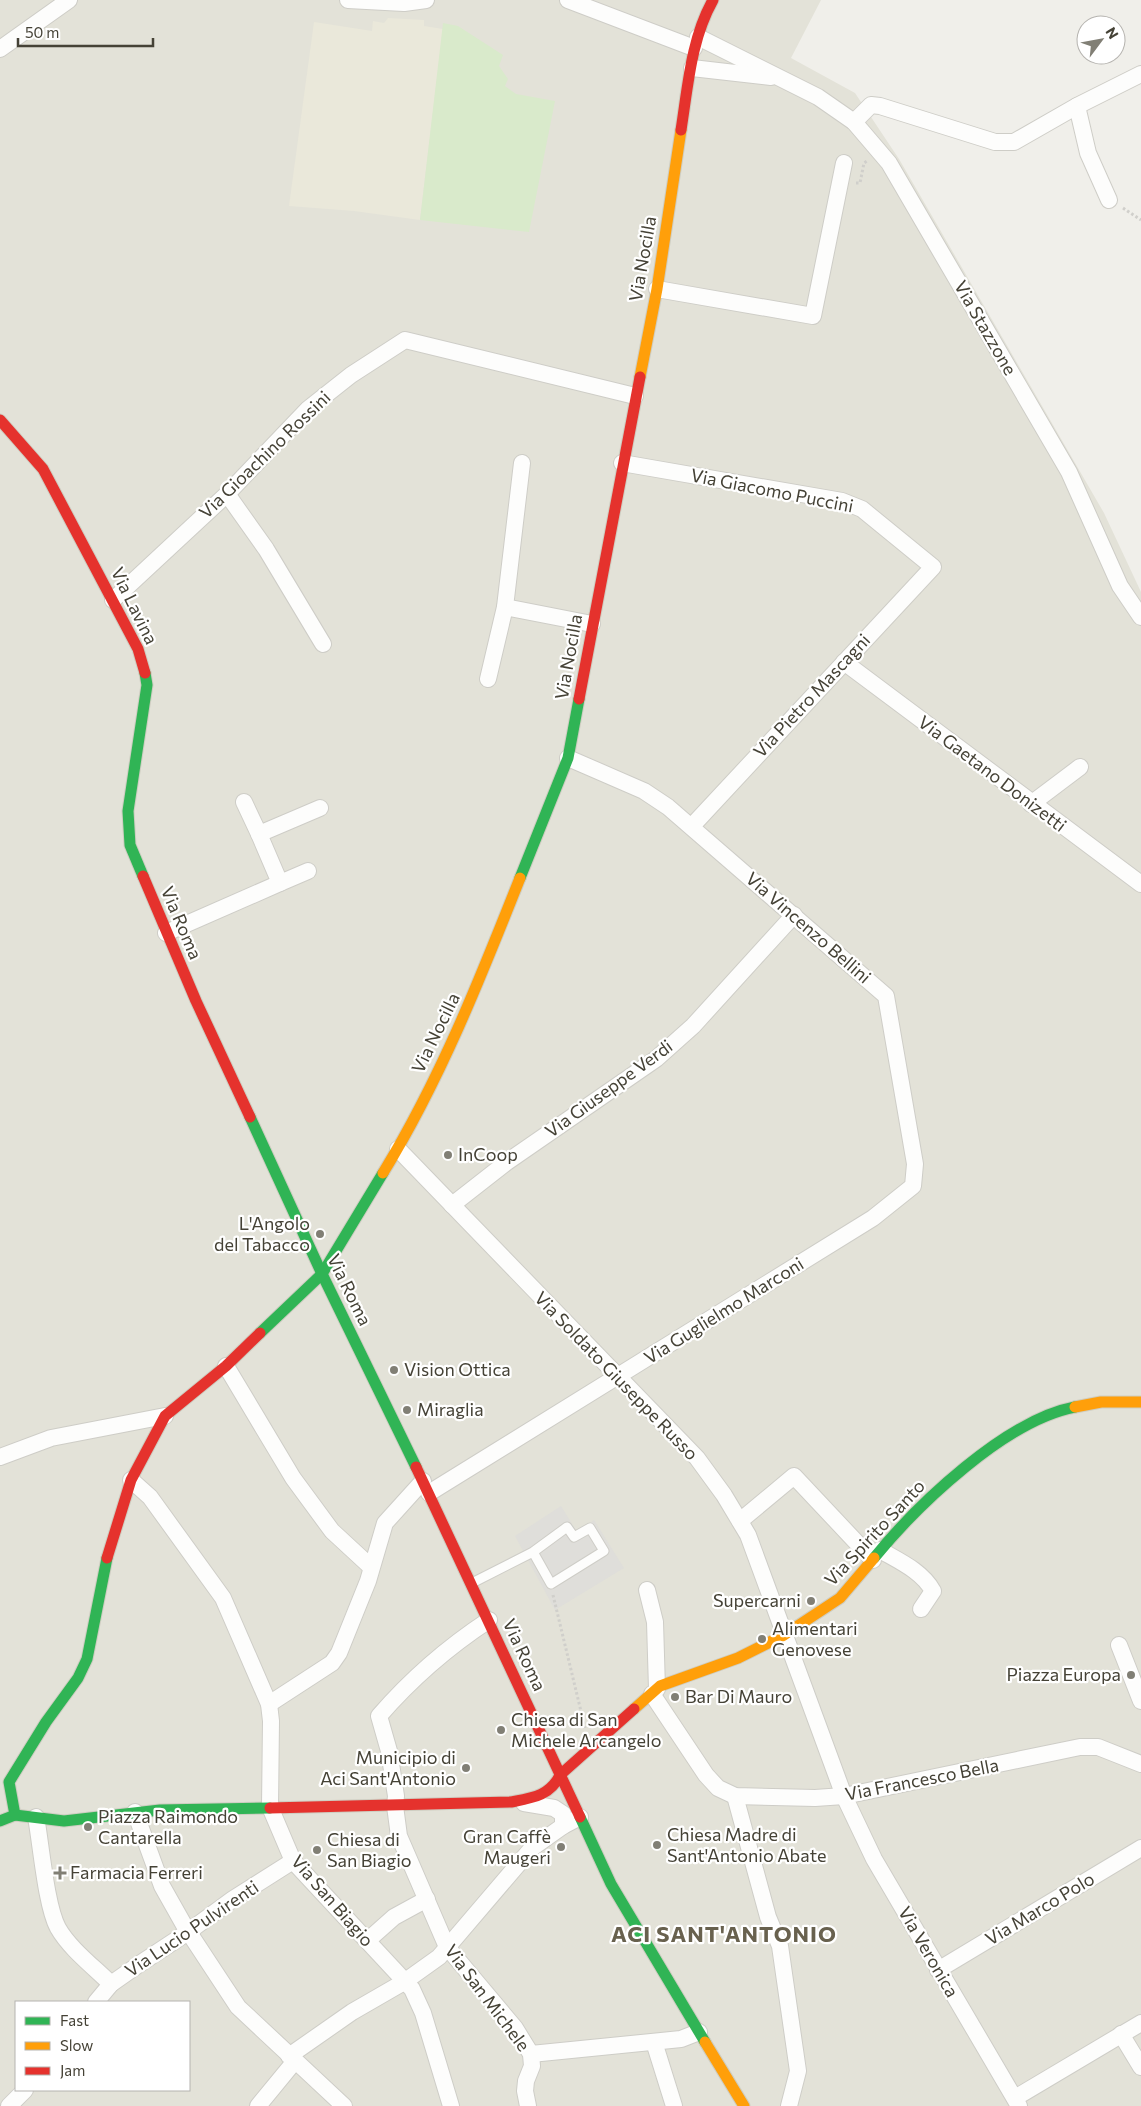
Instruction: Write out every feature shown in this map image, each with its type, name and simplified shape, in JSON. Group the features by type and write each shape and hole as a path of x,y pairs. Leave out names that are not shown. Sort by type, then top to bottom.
{"street":[{"path":"0,49 69,0"},
{"path":"348,0 404,3 426,0"},
{"path":"568,0 696,42"},
{"name":"Via Nocilla","path":"165,1416 226,1366 322,1274 398,1149 466,1014 568,758 622,463 657,289 696,42 713,0"},
{"name":"Via Stazzone","path":"696,42 782,78 818,97 854,122 889,163 1070,472 1120,586 1141,617"},
{"path":"692,68 782,78"},
{"path":"854,122 871,105 880,106 995,142 1014,142 1077,106 1141,74"},
{"path":"1077,106 1088,153 1110,200"},
{"path":"657,289 814,316 844,163"},
{"name":"Via Gioachino Rossini","path":"113,600 227,494 308,410 351,375 405,340 635,396"},
{"name":"Via Lavina","path":"0,420 43,469 138,649 144,668 147,685 128,811 128,834"},
{"path":"488,679 505,607 522,463"},
{"name":"Via Giacomo Puccini","path":"622,463 842,501 862,509 933,567"},
{"path":"227,494 266,549 323,644"},
{"name":"Via Pietro Mascagni","path":"692,826 933,567"},
{"path":"505,607 592,624"},
{"name":"Via Gaetano Donizetti","path":"844,662 1031,804 1141,884"},
{"name":"Via Vincenzo Bellini","path":"568,758 644,791 692,826 886,996 915,1164 913,1186"},
{"path":"1031,804 1080,767"},
{"path":"244,802 280,884"},
{"path":"259,834 320,808"},
{"name":"Via Roma","path":"128,834 130,845 166,933 322,1274 472,1583 612,1884 744,2106"},
{"path":"166,933 308,871"},
{"name":"Via Giuseppe Verdi","path":"452,1205 508,1162 656,1059 693,1026 794,915"},
{"name":"Via Soldato Giuseppe Russo","path":"398,1149 696,1458 724,1495 748,1535 784,1636"},
{"name":"Via Guglielmo Marconi","path":"269,1704 332,1663 350,1626 368,1581 385,1523 426,1487 618,1376 873,1218 913,1186"},
{"path":"226,1366 293,1478 332,1532 371,1567"},
{"name":"Via Spirito Santo","path":"656,1690 738,1658 784,1636 840,1598 876,1555 928,1500 971,1462 1017,1432 1058,1410 1101,1402 1141,1402"},
{"path":"0,1457 51,1438 165,1416"},
{"path":"15,1815 6,1798 9,1782 46,1722 78,1678 87,1659 108,1551 131,1480 165,1416"},
{"path":"740,1521 794,1476 876,1555 923,1576 930,1584 933,1595 921,1609"},
{"name":"Via San Biagio","path":"131,1480 150,1497 218,1590 269,1704 272,1721 270,1807 293,1861 412,1989 423,2013 451,2106"},
{"path":"511,1802 548,1794 557,1784 560,1775 656,1690 655,1622 647,1590"},
{"name":"Via San Michele","path":"489,1620 455,1642 379,1716 389,1751 396,1796 395,1806 399,1836 447,1947 515,2028 531,2054 532,2066 526,2081 525,2091 528,2106"},
{"name":"Via Veronica","path":"784,1636 844,1796 874,1859 1017,2102"},
{"path":"1119,1645 1141,1702"},
{"name":"Via Francesco Bella","path":"656,1690 706,1775 718,1788 735,1796 815,1798 844,1796 1080,1747 1098,1747 1141,1764"},
{"path":"735,1796 768,1917 780,1946 798,2071 788,2106"},
{"path":"0,1821 15,1815 64,1821 142,1811 511,1802 554,1808 563,1814 559,1828"},
{"path":"142,1811 143,1833 162,1886 188,1932 238,2007 344,2106"},
{"path":"32,1817 58,1927 67,1940 111,1984"},
{"path":"258,2106 292,2059 352,2012 404,1982 439,1957 532,1848 559,1828 580,1817"},
{"name":"Via Marco Polo","path":"938,1970 1139,1853"},
{"name":"Via Lucio Pulvirenti","path":"97,2001 111,1984 233,1899 293,1861"},
{"path":"367,1941 394,1917 427,1899"},
{"path":"1017,2102 1141,2023"},
{"path":"531,2054 681,2039 699,2032"},
{"path":"1122,2034 1141,2067"},
{"path":"654,2042 674,2106"},
{"path":"9,2106 23,2091"}],"lane":[{"path":"472,1583 533,1552 568,1527 574,1538 590,1528 604,1551 551,1584 533,1552"}],"path":[{"path":"1110,200 1141,220"},
{"path":"551,1584 555,1610 587,1736 592,1747"}],"shaded area":[{"path":"0,0 821,0 791,58 855,93 899,159 1104,513 1141,592 1141,2106 0,2106"},
{"path":"388,18 424,20 424,26 443,29 420,220 354,211 289,206 314,22 372,31 373,21 384,23"},
{"path":"561,1506 577,1532 594,1520 624,1568 555,1610 515,1536"}],"green space":[{"path":"443,23 458,26 503,55 499,66 508,79 505,86 516,94 555,101 529,232 420,220"}],"traffic: fast":[{"path":"143,876 130,845 128,811 147,685 145,673"},
{"path":"520,878 568,758 579,699"},
{"path":"250,1117 322,1274 416,1467"},
{"path":"260,1333 322,1274 383,1173"},
{"path":"874,1558 914,1513 965,1467 1021,1428 1048,1415 1075,1407"},
{"path":"15,1815 9,1782 46,1722 78,1678 87,1659 107,1558"},
{"path":"0,1821 15,1815 64,1821 160,1810 270,1808"},
{"path":"580,1817 611,1884 705,2042"}],"traffic: slow":[{"path":"640,377 657,289 681,130"},
{"path":"383,1173 404,1138 441,1065 474,991 520,878"},
{"path":"1075,1407 1101,1402 1141,1402"},
{"path":"634,1709 660,1686 738,1658 784,1635 840,1598 874,1558"},
{"path":"705,2042 744,2106"}],"traffic: jam":[{"path":"681,130 695,47 713,0"},
{"path":"579,699 640,377"},
{"path":"0,420 43,469 138,649 145,673"},
{"path":"143,876 196,1001 250,1117"},
{"path":"107,1558 131,1480 165,1416 226,1366 260,1333"},
{"path":"416,1467 580,1817"},
{"path":"270,1808 511,1802 533,1797 551,1788 560,1775 634,1709"}],"place":[{"name":"InCoop","path":"448,1155"},
{"name":"L'Angolo del Tabacco","path":"320,1234"},
{"name":"Vision Ottica","path":"394,1370"},
{"name":"Miraglia","path":"407,1410"},
{"name":"Supercarni","path":"811,1601"},
{"name":"Alimentari Genovese","path":"762,1639"},
{"name":"Piazza Europa","path":"1131,1675"},
{"name":"Bar Di Mauro","path":"675,1697"},
{"name":"Chiesa di San Michele Arcangelo","path":"501,1730"},
{"name":"Municipio di Aci Sant'Antonio","path":"466,1768"},
{"name":"Piazza Raimondo Cantarella","path":"88,1827"},
{"name":"Chiesa Madre di Sant'Antonio Abate","path":"657,1845"},
{"name":"Gran Caffè Maugeri","path":"561,1847"},
{"name":"Chiesa di San Biagio","path":"317,1850"},
{"name":"Farmacia Ferreri","path":"60,1873"}],"district":[{"name":"ACI SANT'ANTONIO","path":"724,1934"}]}
